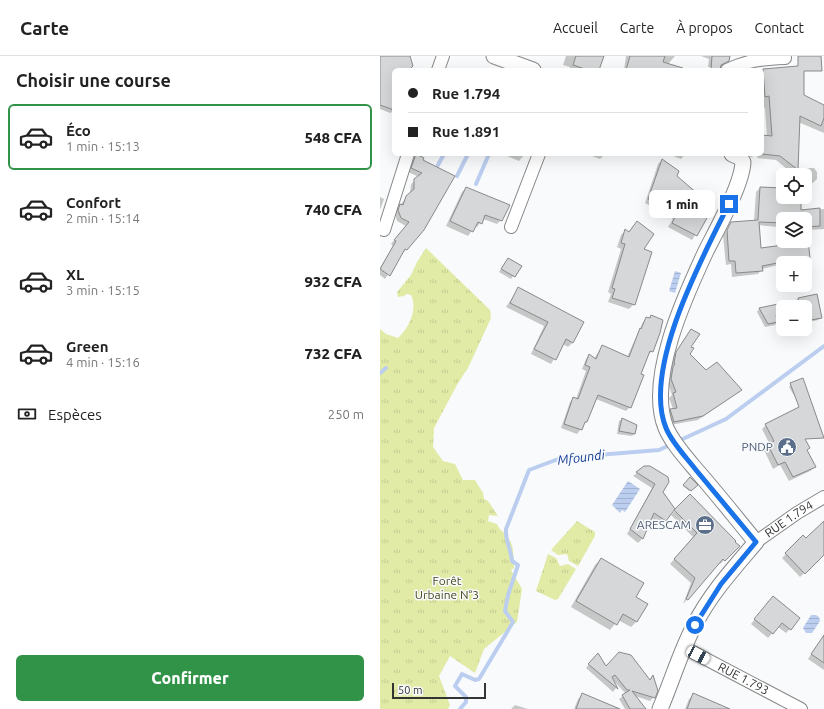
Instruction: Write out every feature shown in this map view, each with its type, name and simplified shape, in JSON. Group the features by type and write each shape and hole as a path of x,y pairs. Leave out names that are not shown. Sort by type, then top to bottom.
{"street":[{"path":"439,68 443,56"},
{"path":"494,56 527,68"},
{"path":"731,68 755,58 785,58"},
{"path":"384,230 407,156"},
{"path":"511,227 538,156"},
{"path":"737,156 744,162 743,170 729,204 694,277 665,356 660,393 662,416 666,429 683,453 756,542"},
{"name":"RUE 1.794","path":"660,709 695,625 721,584 756,542 797,513 824,497"},
{"name":"RUE 1.793","path":"685,648 801,709"}],"green space":[{"name":"Forêt Urbaine N°3","path":"426,248 490,310 491,318 468,368 458,383 434,428 433,447 443,461 455,464 463,480 475,480 483,493 484,499 488,501 498,516 489,515 488,521 497,524 510,540 514,568 511,570 522,589 517,622 484,649 475,673 450,656 439,676 450,705 448,709 380,709 380,329 386,334 398,338 409,324 413,312 413,300 411,295 407,294 398,297 397,292 411,275"},
{"path":"577,521 595,532 595,536 578,566 569,561 567,554 558,555 551,550"},
{"path":"548,554 556,558 560,566 568,564 576,569 558,599 555,600 536,591"}],"water":[{"path":"675,271 681,273 675,293 669,291"},
{"path":"628,481 640,489 625,512 622,510 620,513 612,505"},
{"path":"811,615 816,615 819,617 820,621 812,633 806,633 803,628"}],"building":[{"path":"380,56 410,56 413,66 411,68 392,68 392,109 380,105"},
{"path":"576,56 604,56 600,68 582,68 573,65"},
{"path":"630,56 665,56 663,62 683,68 627,68"},
{"path":"712,56 730,56 729,61 721,65 720,68 711,68"},
{"path":"798,56 821,56 822,71 804,71 804,95 824,105 824,118 821,126 800,116 798,168 795,168 780,156 764,154 764,135 772,136 769,96 765,97 764,69 798,66"},
{"path":"415,156 420,156 424,158 423,160 455,176 424,230 407,250 405,249 390,276 380,269 396,241 394,240 409,222 401,218 398,210 400,204 403,205 406,196 414,189 414,179 422,173 411,168"},
{"path":"662,159 679,171 677,176 713,207 697,236 672,223 676,215 648,199"},
{"path":"466,187 510,205 502,221 485,215 482,224 478,222 473,232 450,221"},
{"path":"760,187 776,188 776,204 801,204 801,210 820,208 820,226 812,227 812,212 776,212 776,223 759,222 761,248 776,246 776,248 809,248 810,256 776,256 776,263 762,266 763,271 736,273 735,261 729,261 727,230 731,222 758,220"},
{"path":"637,221 654,234 644,249 652,252 635,305 612,298 615,289 612,288 625,244 621,243 625,229 629,232"},
{"path":"508,258 522,266 515,277 501,269"},
{"path":"518,287 584,322 573,343 566,339 556,360 534,349 548,322 510,303"},
{"path":"817,294 822,318 812,320 812,300 798,300 798,298"},
{"path":"776,304 776,322 768,324 759,308"},
{"path":"651,315 663,320 653,352 650,351 641,374 644,375 631,408 598,395 587,422 585,422 582,430 564,424 573,397 578,399 590,367 585,365 589,354 596,359 602,345 629,357 640,328 641,329 646,317 650,318"},
{"path":"691,329 700,334 691,347 694,348 690,354 706,370 717,362 742,390 703,416 674,422 670,409 677,408 673,393 676,392 671,379 673,367 676,352"},
{"path":"803,378 824,438 805,439 810,448 807,450 816,467 793,477 785,462 778,465 768,445 774,441 765,424 799,407 790,383"},
{"path":"622,418 637,425 635,434 619,431"},
{"path":"644,466 650,466 668,477 669,482 663,492 675,509 666,521 654,513 643,539 630,529 655,484 636,472"},
{"path":"690,477 698,485 691,491 683,485"},
{"path":"690,494 740,546 725,561 723,559 688,600 686,599 695,578 674,559 697,533 674,510"},
{"path":"824,521 824,555 805,574 785,553 803,535 806,538"},
{"path":"601,558 644,583 636,597 648,604 637,622 623,614 617,625 576,601"},
{"path":"773,596 800,618 791,630 782,623 773,634 754,619"},
{"path":"824,635 824,663 811,654"},
{"path":"619,652 631,655 650,680 653,675 658,691 655,698 632,691 646,709 630,709 622,695 630,690 627,690 615,675 612,677 618,689 588,664 598,653 606,666"},
{"path":"582,693 620,709 576,709"},
{"path":"693,693 730,709 687,709"}],"waterway":[{"path":"438,165 443,156"},
{"path":"457,176 467,156"},
{"path":"476,184 488,156"},
{"name":"Mfoundi","path":"460,709 466,702 466,697 455,686 462,674 475,680 479,679 513,622 505,611 508,595 518,565 512,561 506,537 506,529 529,470 561,458 659,450 726,419 824,346"},
{"path":"380,373 386,368"}],"place":[{"name":"PNDP","path":"787,447"},
{"name":"ARESCAM","path":"705,525"}],"route":[{"path":"695,625 721,584 756,542 683,453 666,429 662,416 660,393 662,366 665,356 694,277 729,204"}]}
